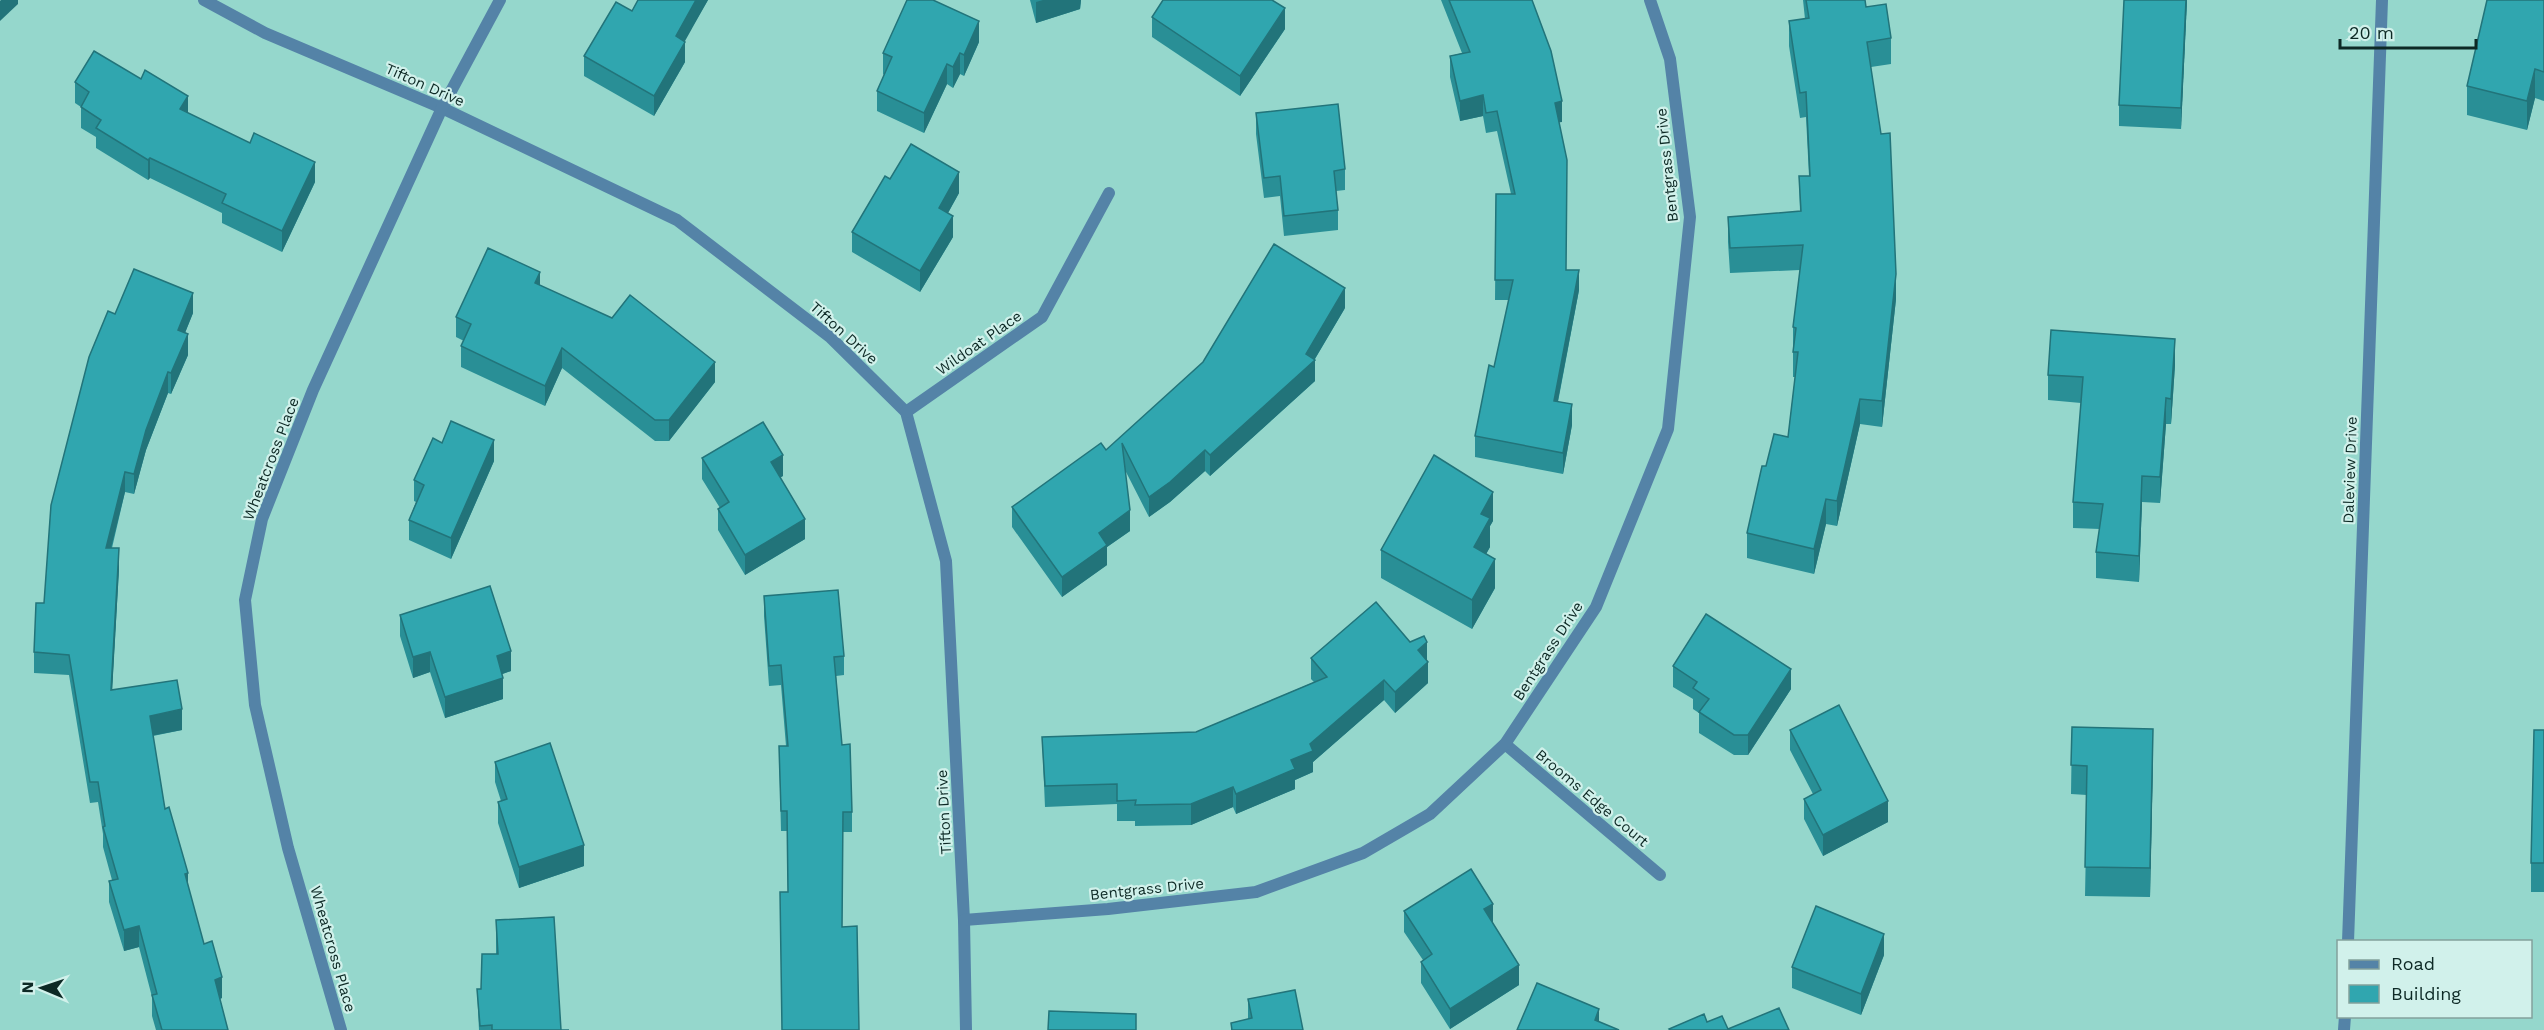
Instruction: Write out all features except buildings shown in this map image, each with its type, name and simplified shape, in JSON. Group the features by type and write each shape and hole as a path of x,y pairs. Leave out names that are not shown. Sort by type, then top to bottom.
{"street":[{"name":"Tifton Drive","path":"204,0 264,33 442,108 677,220 830,337 906,412 946,561 964,920 966,1030"},
{"name":"Wheatcross Place","path":"341,1030 288,848 255,705 245,600 262,519 313,390 442,108 500,0"},
{"name":"Bentgrass Drive","path":"964,920 1107,909 1256,892 1363,853 1430,814 1505,744 1596,607 1668,429 1690,217 1670,59 1650,0"},
{"name":"Daleview Drive","path":"2348,940 2382,0"},
{"name":"Wildoat Place","path":"906,412 1042,317 1109,193"},
{"name":"Brooms Edge Court","path":"1505,744 1660,875"}]}
